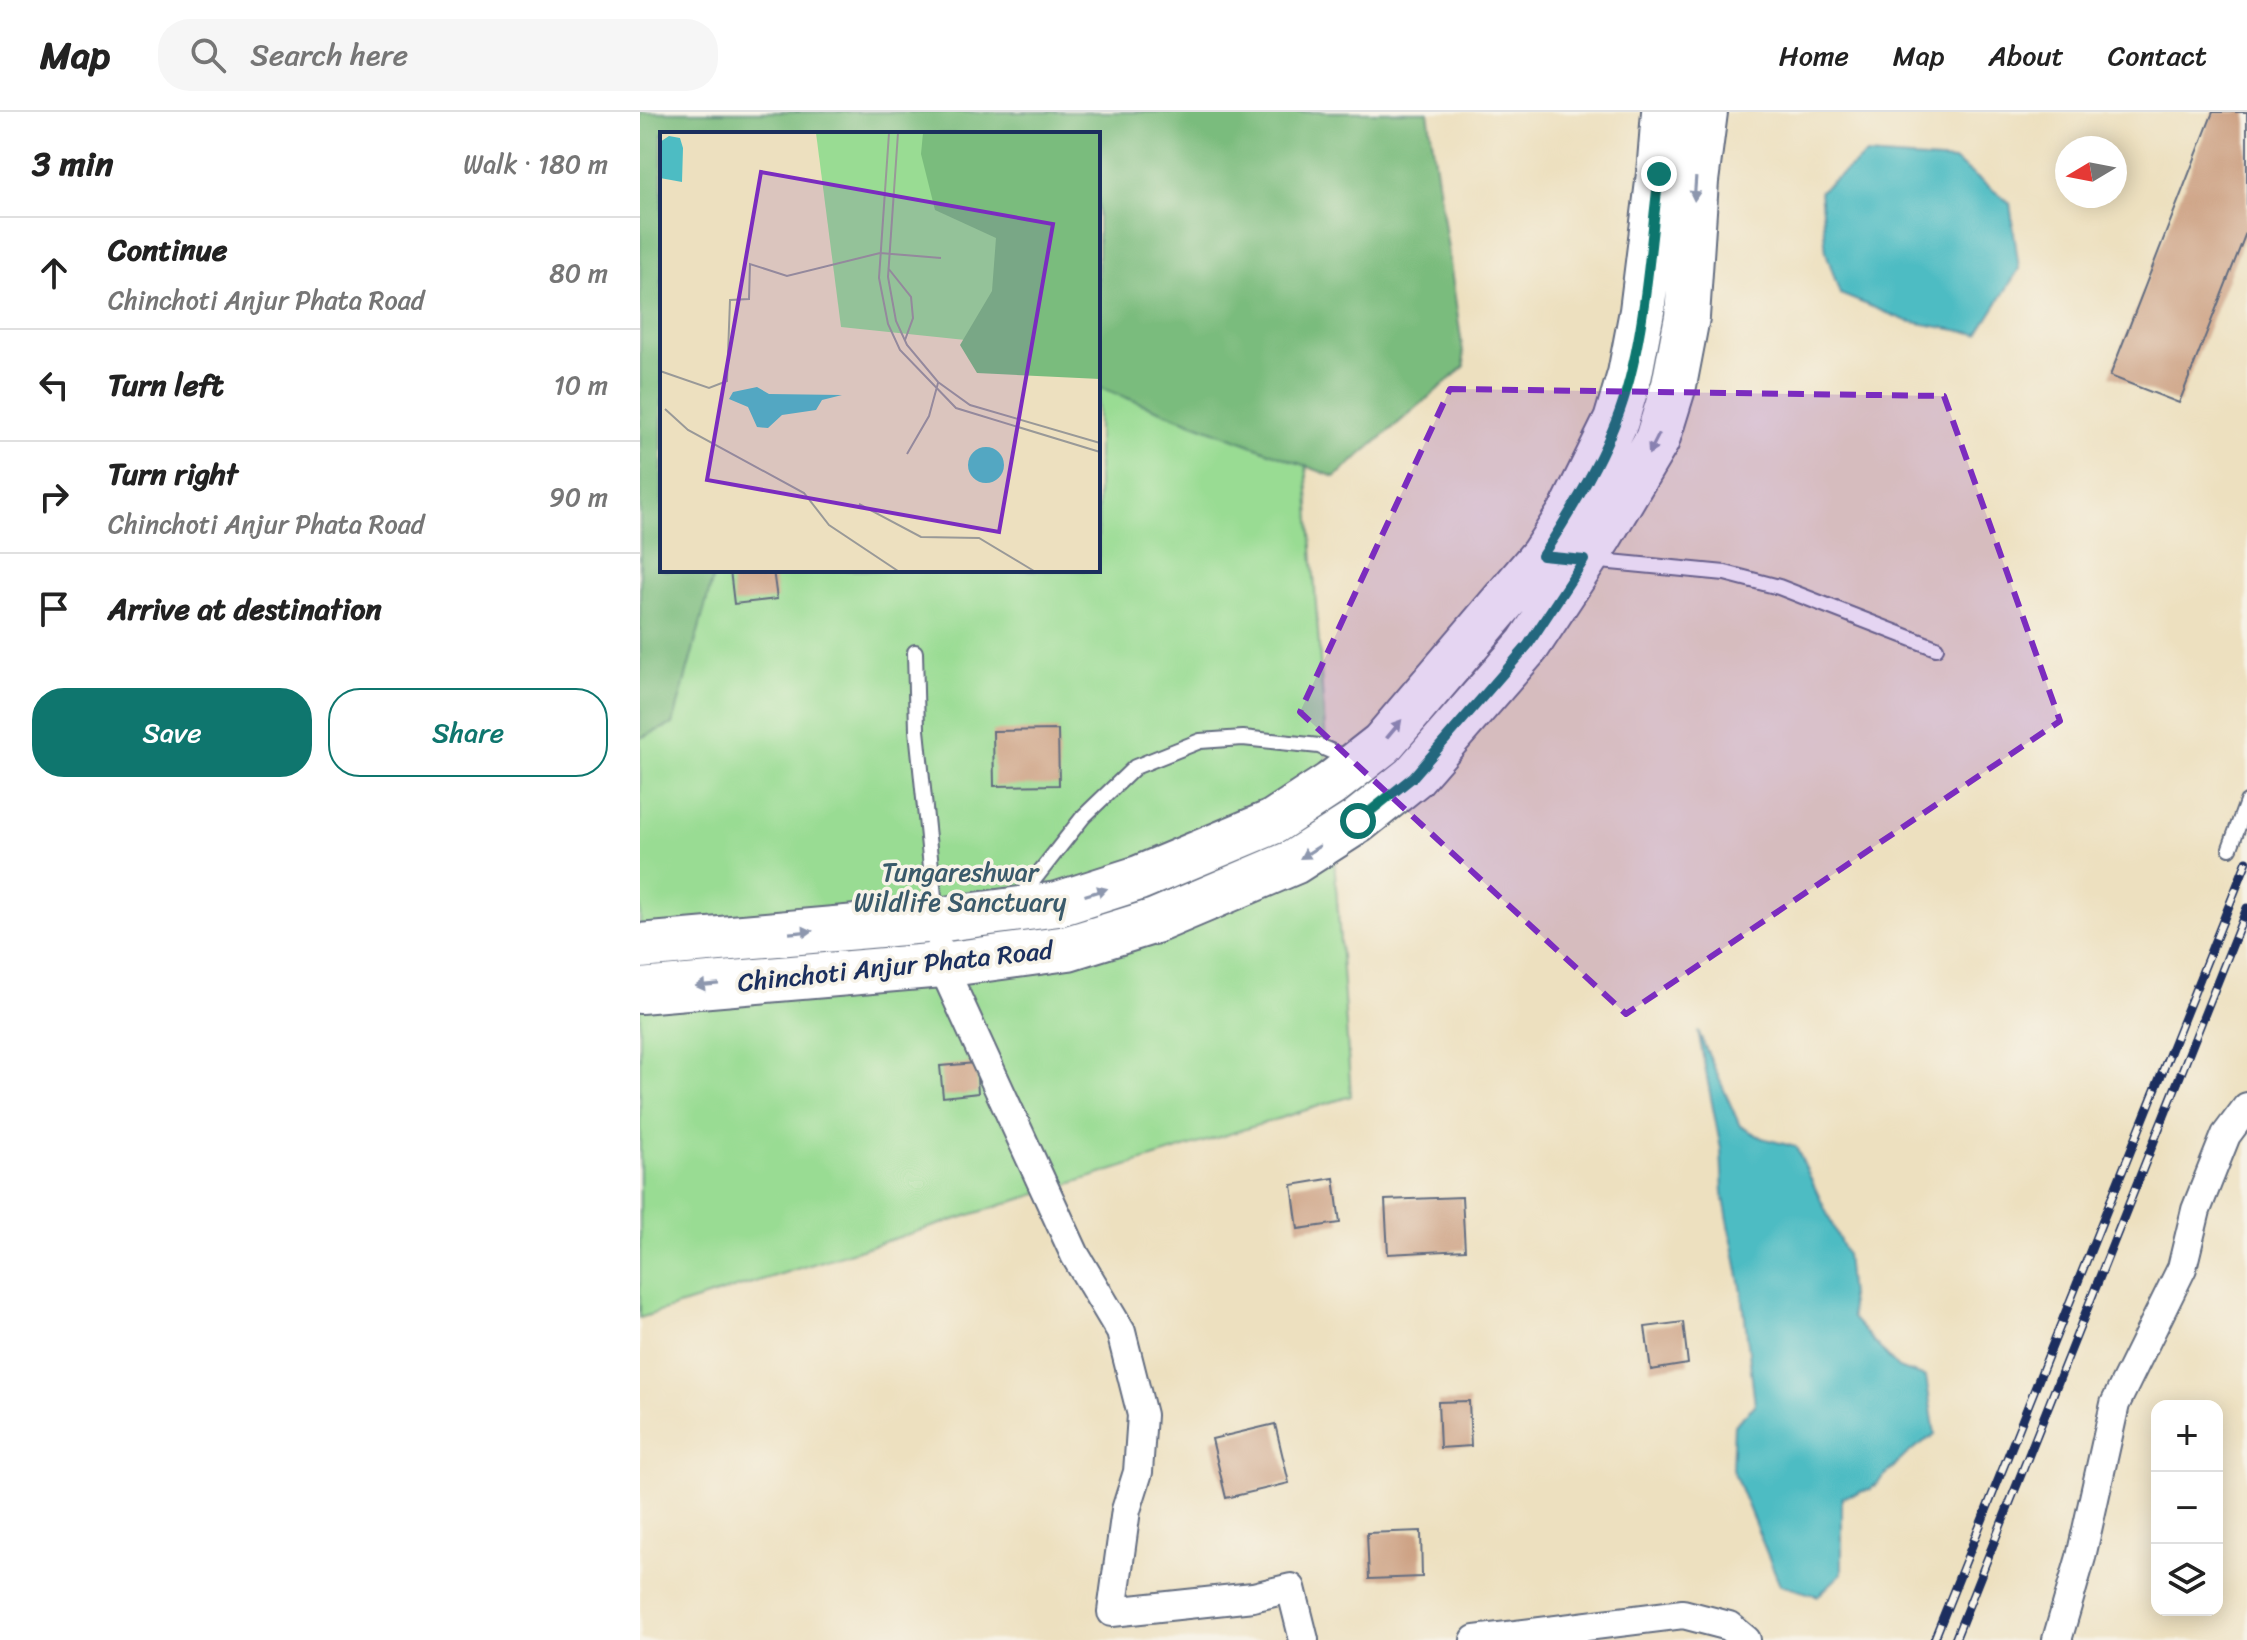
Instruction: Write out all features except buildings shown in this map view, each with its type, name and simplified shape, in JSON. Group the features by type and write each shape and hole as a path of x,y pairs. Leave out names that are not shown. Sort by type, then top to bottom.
{"main road":[{"name":"Chinchoti Anjur Phata Road","path":"640,991 942,965 1068,948 1155,921 1282,867 1358,821 1413,777 1528,645 1563,558 1572,510 1616,421 1630,374 1644,296 1664,112"},
{"name":"Chinchoti Anjur Phata Road","path":"640,946 937,920 1058,904 1139,878 1273,822 1331,784 1382,744 1563,558 1657,440 1674,385 1687,317 1696,181 1705,112"}],"street":[{"path":"937,920 942,965 1075,1255 1121,1332 1142,1415 1138,1472 1126,1510 1112,1612 1253,1597 1291,1588 1304,1640"},
{"path":"2057,1640 2081,1557 2115,1404 2182,1268 2196,1210 2226,1135 2247,1107"},
{"path":"1475,1640 1683,1614 1729,1626 1746,1640"}],"lane":[{"path":"1563,558 1725,573 1779,587 1936,648"},
{"path":"915,652 917,730 937,920"},
{"path":"1010,910 1083,817 1135,767 1200,741 1243,738 1319,746 1359,762"},
{"path":"2230,848 2247,802"}],"highlighted area":[{"path":"1450,389 1944,396 2060,721 1626,1014 1300,712"}],"green space":[{"name":"Tungareshwar Wildlife Sanctuary","path":"640,112 1281,112 1351,1096 640,1318"},
{"path":"640,112 1428,112 1465,366 1335,477 1100,388 1100,132 660,132 660,572 714,572 673,724 640,738"}],"water":[{"path":"1866,155 1955,161 2010,203 2019,269 1978,334 1907,321 1840,294 1826,252 1820,191"},
{"path":"1698,1031 1740,1126 1762,1138 1796,1147 1846,1254 1852,1318 1898,1368 1926,1377 1935,1434 1908,1453 1871,1489 1842,1497 1842,1573 1818,1596 1780,1585 1732,1468 1734,1425 1755,1405 1742,1292 1723,1194 1721,1149"}],"railway":[{"path":"1934,1640 2247,861"},
{"path":"1955,1640 2247,908"}],"route":[{"path":"1358,821 1413,777 1528,645 1584,560 1542,556 1572,510 1616,421 1630,374 1642,311 1659,174"}]}
